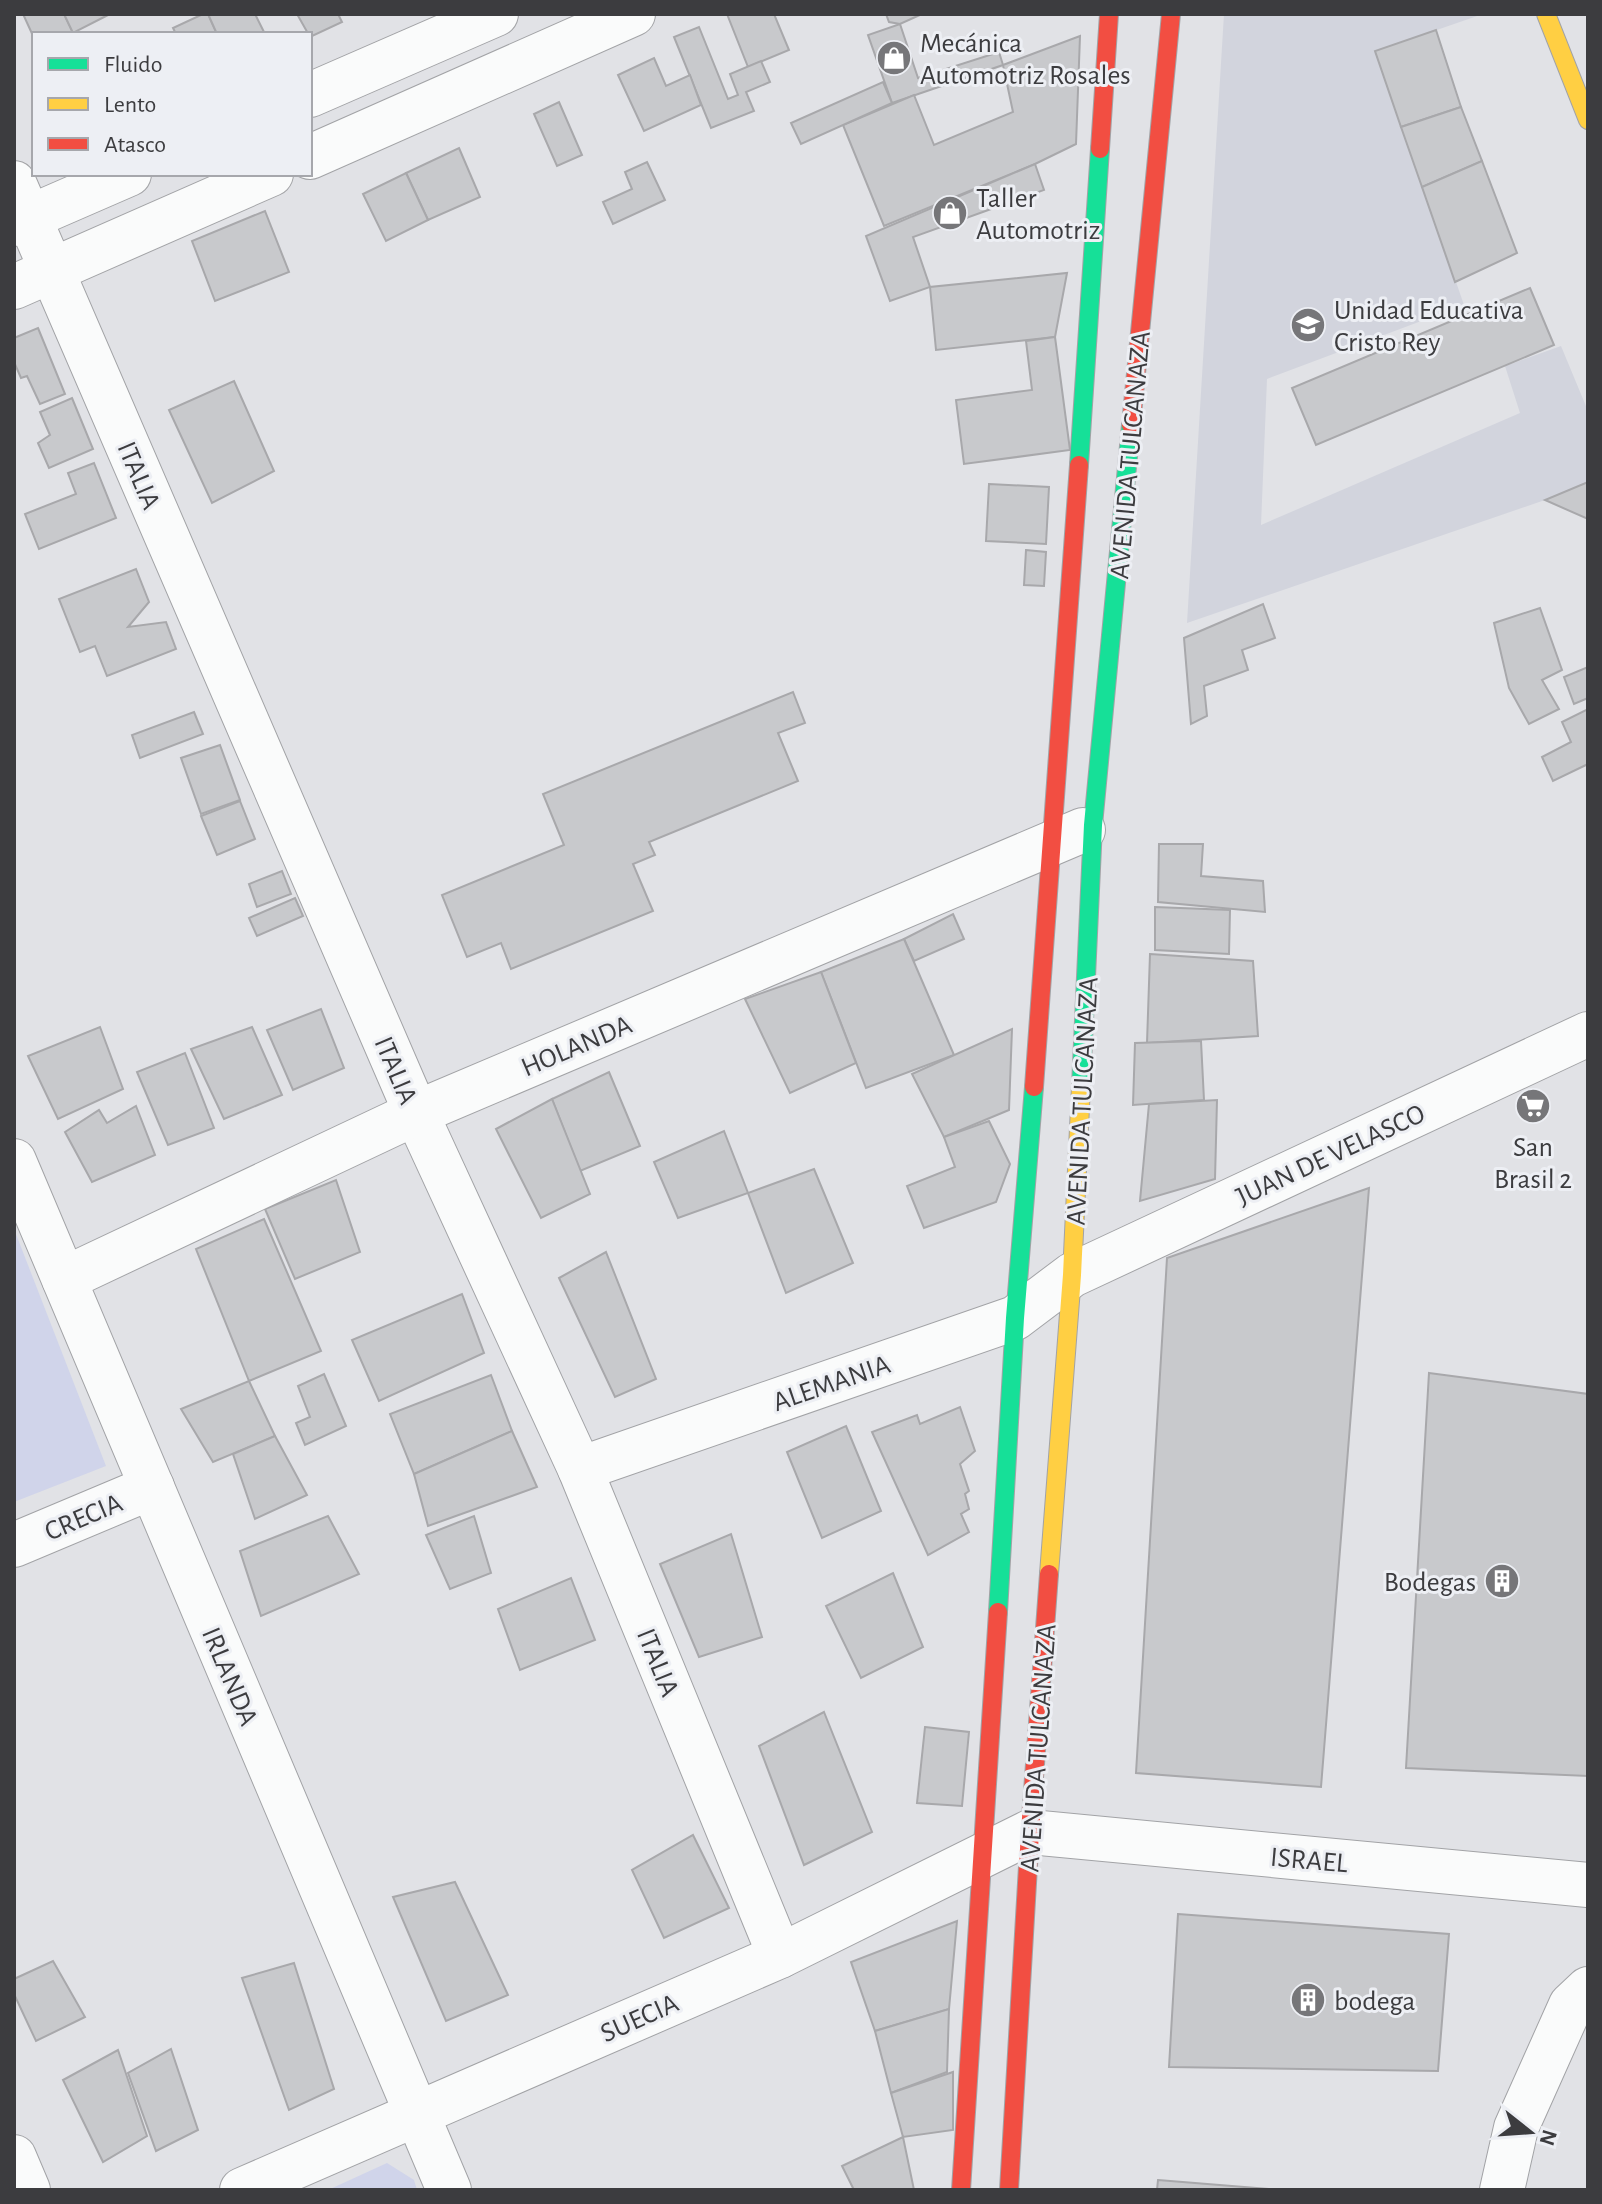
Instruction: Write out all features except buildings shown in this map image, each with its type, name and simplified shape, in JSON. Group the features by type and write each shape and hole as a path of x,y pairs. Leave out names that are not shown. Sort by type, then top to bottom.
{"street":[{"path":"312,94 496,14"},
{"path":"312,156 633,14"},
{"name":"AVENIDA TULCANAZA","path":"961,2190 1015,1318 1053,845 1109,14"},
{"name":"AVENIDA TULCANAZA","path":"1009,2190 1030,1832 1072,1275 1093,825 1171,14"},
{"path":"1546,14 1588,120"},
{"path":"19,208 123,176"},
{"path":"33,279 266,176"},
{"name":"ITALIA","path":"19,208 33,279 580,1469 780,1956"},
{"name":"HOLANDA","path":"64,1279 416,1113 1053,845 1093,825"},
{"name":"JUAN DE VELASCO","path":"1072,1275 1588,1034"},
{"name":"IRLANDA","path":"14,1161 449,2190"},
{"name":"ALEMANIA","path":"580,1469 1015,1318 1072,1275"},
{"name":"CRECIA","path":"14,1545 152,1487"},
{"name":"SUECIA","path":"242,2190 780,1956 1030,1832"},
{"name":"ISRAEL","path":"1030,1832 1588,1885"},
{"path":"1502,2190 1516,2128 1571,2005 1588,1989"},
{"path":"14,2157 28,2190"}],"shaded area":[{"name":"Unidad Educativa Cristo Rey","path":"1224,14 1483,14 1376,51 1464,305 1267,379 1261,525 1520,413 1505,366 1561,346 1588,411 1588,482 1545,500 1187,623"},
{"path":"14,1229 106,1466 14,1502"},
{"path":"387,2163 414,2180 417,2190 328,2190"}],"traffic: fast":[{"path":"1079,465 1100,149"},
{"path":"1081,1086 1093,825 1131,425"},
{"path":"998,1612 1015,1318 1034,1087"}],"traffic: slow":[{"path":"1546,14 1588,120"},
{"path":"1049,1574 1072,1275 1081,1086"}],"traffic: jam":[{"path":"1100,149 1109,14"},
{"path":"1131,425 1171,14"},
{"path":"1034,1087 1079,465"},
{"path":"1009,2190 1049,1574"},
{"path":"961,2190 998,1612"}],"place":[{"name":"Mecánica Automotriz Rosales","path":"894,58"},
{"name":"Taller Automotriz","path":"950,213"},
{"name":"Unidad Educativa Cristo Rey","path":"1308,325"},
{"name":"San Brasil 2","path":"1533,1106"},
{"name":"Bodegas","path":"1502,1581"},
{"name":"bodega","path":"1308,2000"}]}
